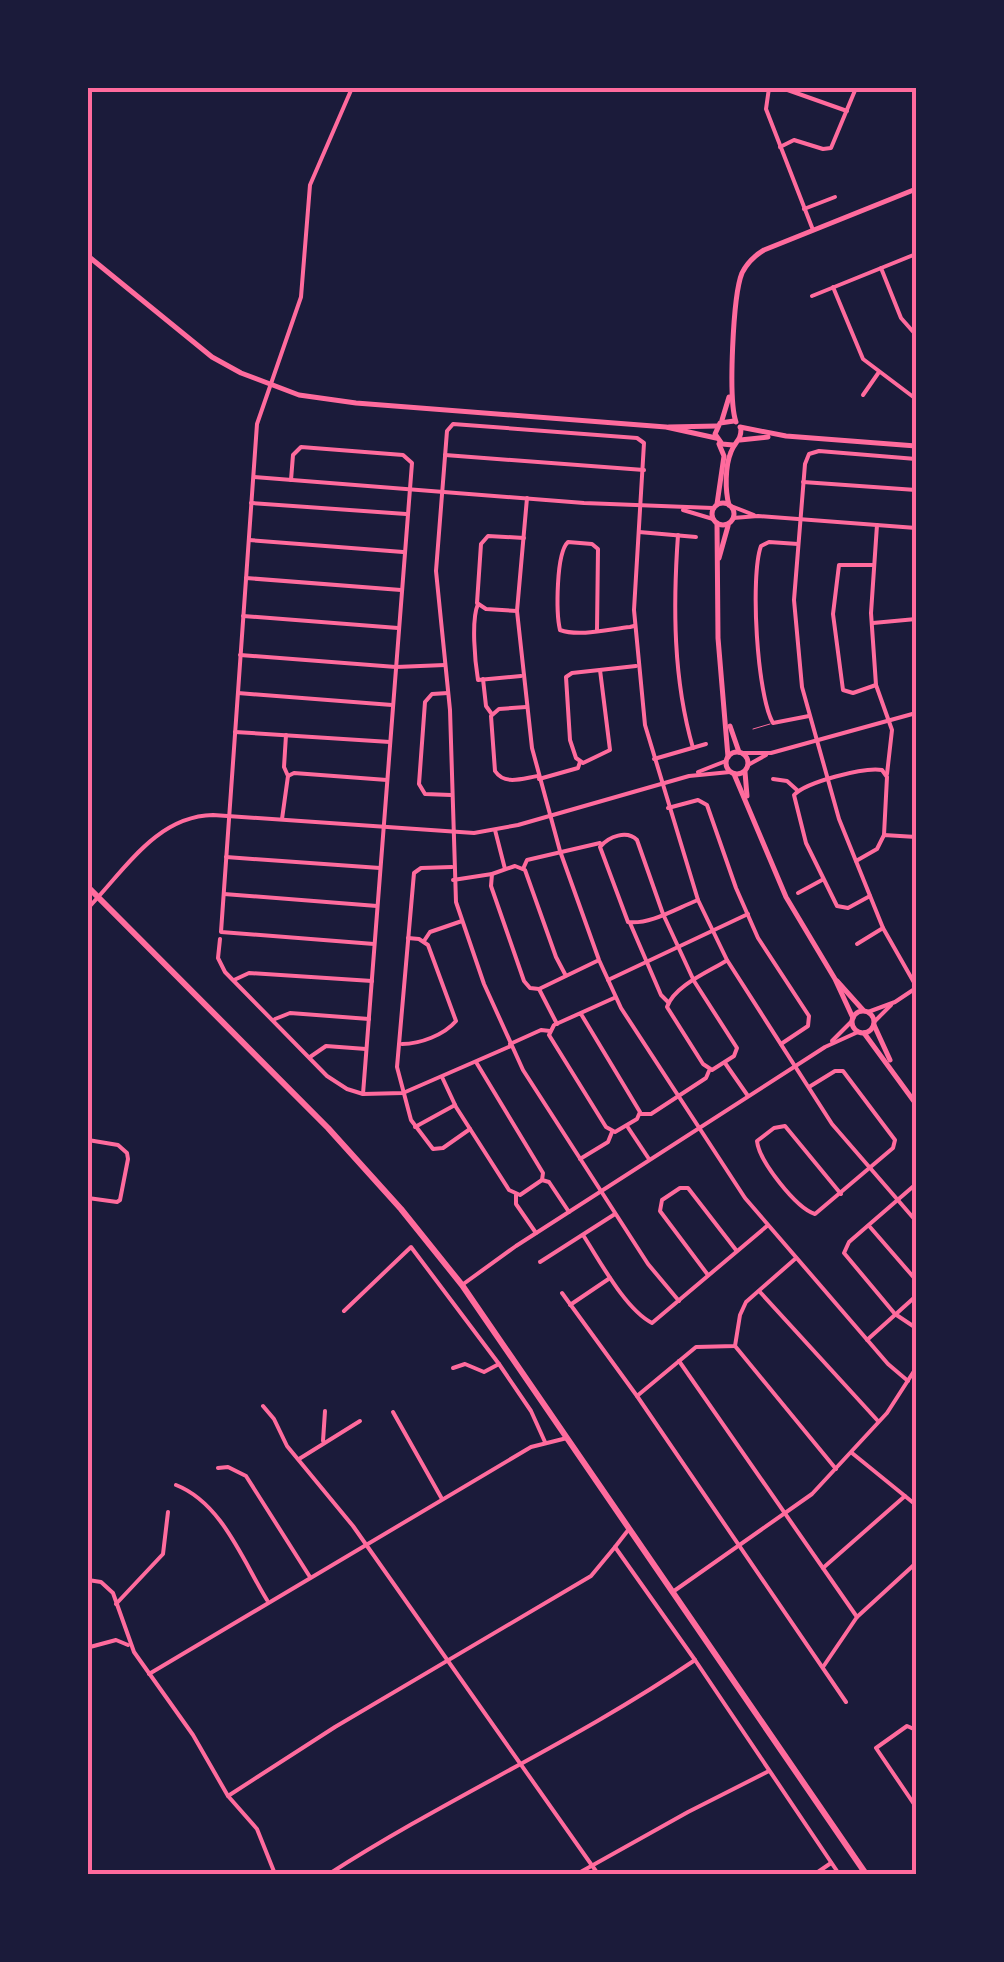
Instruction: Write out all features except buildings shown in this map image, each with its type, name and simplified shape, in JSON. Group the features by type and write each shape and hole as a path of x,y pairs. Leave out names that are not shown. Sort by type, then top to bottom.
{"main road":[{"path":"88,887 328,1128 462,1285 866,1874"}],"street":[{"path":"352,88 308,190 301,297 257,424 221,932 374,944"},
{"path":"769,88 766,109 813,230"},
{"path":"782,88 847,111"},
{"path":"780,147 794,140 823,150 832,148 856,88"},
{"path":"916,189 764,250 746,267 739,286 732,382 727,408 718,424 717,440 724,456 715,506 718,638 727,759 786,897 835,979 861,1032 893,1068 916,1104"},
{"path":"804,209 836,196"},
{"path":"812,296 916,254"},
{"path":"88,256 196,346 226,365 299,395 666,427 738,425 786,436 916,446"},
{"path":"882,268 901,318 916,335"},
{"path":"833,287 859,353 916,399"},
{"path":"863,395 879,372"},
{"path":"718,561 731,520 726,491 738,425 732,382"},
{"path":"679,1301 648,1264 523,1070 484,984 462,921 452,867 448,692 436,571 448,429 456,424 637,438 644,443 634,626 645,726 698,900 727,960 832,1124 916,1221"},
{"path":"666,427 717,440 725,446 786,436"},
{"path":"291,480 295,451 303,447 406,455 412,463 363,1094"},
{"path":"462,1285 795,1066 825,1047 861,1032 916,987 883,928 827,780 802,687 794,608 807,457 820,451 916,459"},
{"path":"446,454 644,470"},
{"path":"254,477 678,509 730,506 758,516"},
{"path":"803,482 916,490"},
{"path":"527,498 517,611 538,778 599,960 616,997 698,1129 767,1226 894,1371 908,1381"},
{"path":"251,503 408,514"},
{"path":"678,509 715,521 758,516 916,528"},
{"path":"856,861 878,849 884,835 884,772 892,748 889,720 876,685 873,623 877,525"},
{"path":"640,532 696,537"},
{"path":"678,535 673,614 685,722 692,748"},
{"path":"520,676 477,677 474,612 478,604 482,541 488,536 524,538"},
{"path":"249,540 405,552"},
{"path":"597,630 598,550 592,544 568,542 562,550 558,626 566,633 597,630 634,626"},
{"path":"798,544 769,542 759,550 756,622 764,694 773,723 810,716"},
{"path":"874,564 840,565 833,614 842,690 854,693 876,685"},
{"path":"246,578 402,590"},
{"path":"478,604 486,609 517,611"},
{"path":"243,616 399,628"},
{"path":"873,623 916,618"},
{"path":"240,654 396,666 445,665"},
{"path":"528,706 499,710 490,720 496,774 509,780 578,768 580,762 570,740 564,681 572,672 638,666"},
{"path":"580,762 610,750 600,670"},
{"path":"483,679 486,706 492,714"},
{"path":"448,692 432,694 425,702 418,784 426,794 451,795"},
{"path":"238,693 393,705"},
{"path":"689,776 732,773 770,753 916,713"},
{"path":"726,714 746,768 748,804"},
{"path":"235,732 390,742"},
{"path":"282,820 288,776 284,764 286,736"},
{"path":"654,759 706,744"},
{"path":"88,908 154,838 169,826 199,816 453,834 550,816 689,776 740,752 770,753"},
{"path":"797,790 872,768 884,772"},
{"path":"288,776 294,773 387,780"},
{"path":"772,779 797,790"},
{"path":"797,790 793,801 797,815 822,880 840,908 870,896"},
{"path":"668,808 698,800 707,805 760,942 810,1019 808,1026 781,1044"},
{"path":"495,829 505,869"},
{"path":"566,976 523,869 527,860 594,842 603,844 624,835 638,840 663,914 694,981 737,1048 725,1063 709,1069"},
{"path":"884,835 916,838"},
{"path":"603,844 601,853 624,918 668,1002 668,1011 709,1069"},
{"path":"916,852 916,896"},
{"path":"226,856 380,868"},
{"path":"453,880 515,866 523,869"},
{"path":"452,867 421,868 414,872 397,1068 416,1128 431,1147 440,1150 470,1129"},
{"path":"492,874 491,886 524,981 530,988 538,989 599,960"},
{"path":"798,893 822,880"},
{"path":"224,894 378,906"},
{"path":"630,923 698,900"},
{"path":"608,980 748,914"},
{"path":"424,941 430,932 462,921"},
{"path":"856,944 883,928"},
{"path":"400,1044 417,1044 452,1027 456,1021 431,950 424,941 408,938"},
{"path":"220,939 220,966 233,981 334,1081 363,1094 403,1093 541,1030 550,1031"},
{"path":"668,1002 727,960"},
{"path":"233,981 249,973 372,980"},
{"path":"835,979 874,1023 893,1068"},
{"path":"538,989 556,1024"},
{"path":"612,1132 551,1039 550,1031 556,1024 616,997"},
{"path":"825,1047 853,1019 895,1002"},
{"path":"274,1021 290,1013 369,1019"},
{"path":"580,1014 640,1114"},
{"path":"309,1058 326,1046 366,1049"},
{"path":"476,1062 543,1173 542,1180"},
{"path":"725,1063 748,1096"},
{"path":"640,1114 648,1115 706,1078 709,1069"},
{"path":"809,1087 835,1071 843,1071 896,1144 840,1194 812,1214 774,1174 757,1148 760,1137 774,1128 790,1129 840,1194"},
{"path":"442,1077 470,1129 516,1195"},
{"path":"416,1128 455,1105"},
{"path":"580,1159 608,1142 612,1132 628,1126 640,1114"},
{"path":"628,1126 650,1160"},
{"path":"88,1140 118,1145 128,1159 120,1200 88,1198"},
{"path":"516,1195 542,1180 548,1182 569,1212"},
{"path":"916,1184 849,1242 844,1253 895,1314 916,1328"},
{"path":"708,1275 660,1211 662,1200 680,1188 692,1190 737,1250"},
{"path":"516,1195 516,1204 536,1233"},
{"path":"540,1262 615,1214"},
{"path":"583,1235 610,1278 641,1316 652,1323 767,1226"},
{"path":"869,1226 916,1280"},
{"path":"344,1311 411,1247 499,1364 531,1411 546,1442"},
{"path":"796,1259 742,1308 735,1346 836,1469"},
{"path":"570,1305 610,1278"},
{"path":"760,1292 878,1421"},
{"path":"562,1294 637,1396 846,1702"},
{"path":"867,1340 916,1296"},
{"path":"637,1396 696,1347 735,1346"},
{"path":"679,1361 858,1617"},
{"path":"453,1368 465,1364 484,1372 499,1364"},
{"path":"674,1592 787,1514 836,1469 878,1421 916,1368"},
{"path":"262,1406 274,1419 287,1446 366,1544 598,1874"},
{"path":"323,1444 326,1411"},
{"path":"393,1412 442,1499"},
{"path":"299,1460 360,1421"},
{"path":"149,1674 531,1447 567,1438"},
{"path":"852,1452 916,1505"},
{"path":"218,1468 246,1476 310,1577"},
{"path":"176,1484 199,1497 226,1531 268,1602"},
{"path":"824,1568 905,1496"},
{"path":"116,1604 163,1554 168,1512"},
{"path":"228,1796 335,1726 591,1576 629,1528"},
{"path":"615,1547 839,1874"},
{"path":"822,1668 858,1617 916,1563"},
{"path":"88,1580 108,1586 132,1646 193,1735 228,1796 257,1829 275,1874"},
{"path":"90,1648 116,1640 132,1646"},
{"path":"330,1874 359,1853 379,1846 695,1660"},
{"path":"916,1730 908,1726 876,1748 916,1807"},
{"path":"577,1874 769,1771"},
{"path":"815,1874 832,1863"}],"lane":[{"path":"754,729 773,723"}]}
